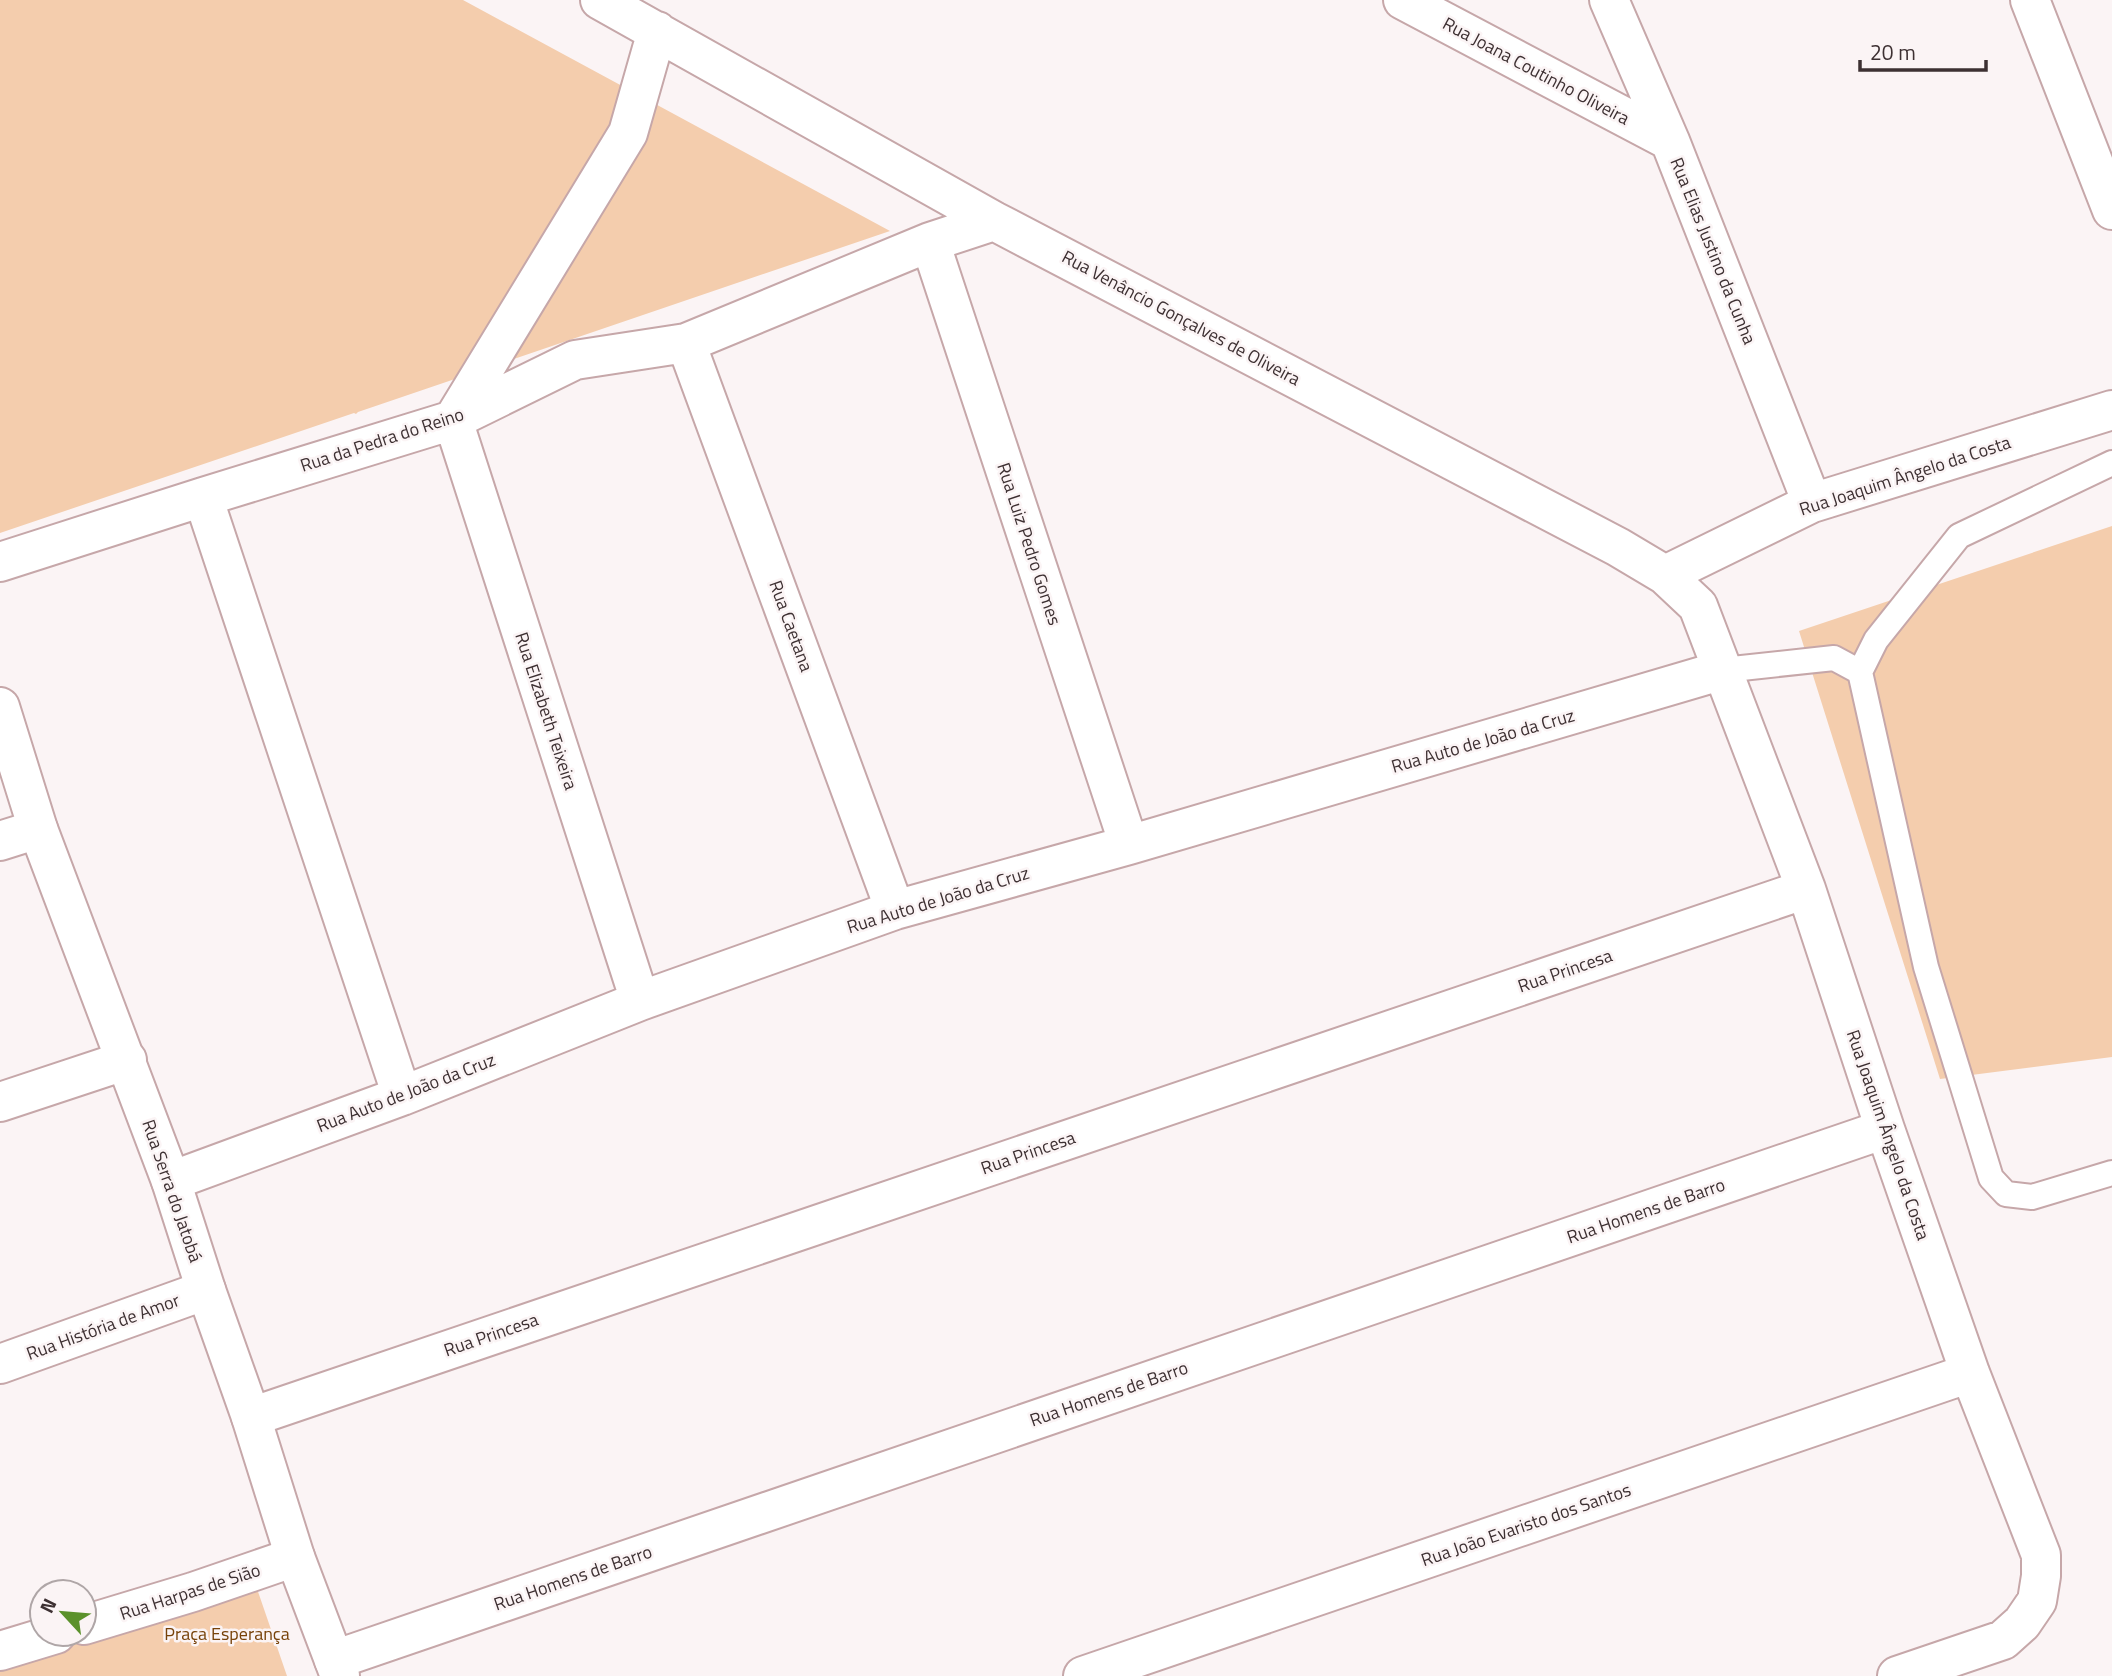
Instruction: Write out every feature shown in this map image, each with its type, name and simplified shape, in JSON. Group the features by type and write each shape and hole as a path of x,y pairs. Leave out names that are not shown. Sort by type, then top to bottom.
{"street":[{"name":"Rua Venâncio Gonçalves de Oliveira","path":"600,0 994,220 1618,547 1665,575 1698,606 1723,670"},
{"name":"Rua Joana Coutinho Oliveira","path":"1403,0 1670,141"},
{"name":"Rua Elias Justino da Cunha","path":"1609,0 1670,141 1812,503"},
{"path":"2030,0 2112,210"},
{"path":"453,420 628,133 657,31"},
{"name":"Rua da Pedra do Reino","path":"0,562 453,420 575,360 686,342 930,242 994,220"},
{"name":"Rua Luiz Pedro Gomes","path":"930,242 1129,845"},
{"name":"Rua Caetana","path":"686,342 895,910"},
{"name":"Rua Joaquim Ângelo da Costa","path":"1665,575 1812,503 2112,410"},
{"name":"Rua Elizabeth Teixeira","path":"453,420 639,1001"},
{"path":"203,497 402,1096"},
{"name":"Rua Joaquim Ângelo da Costa","path":"1723,670 1805,889 1970,1373 2041,1555 2037,1601 2022,1623 2003,1640 1897,1676"},
{"name":"Rua Auto de João da Cruz","path":"171,1181 402,1096 639,1001 895,910 1129,845 1723,670"},
{"name":"Rua Serra do Jatobá","path":"0,707 38,829 171,1181 295,1557 337,1668"},
{"path":"0,841 38,829"},
{"name":"Rua Princesa","path":"251,1417 1805,889"},
{"path":"0,1102 127,1060"},
{"name":"Rua Homens de Barro","path":"337,1668 1885,1129"},
{"name":"Rua História de Amor","path":"0,1364 206,1290"},
{"name":"Rua João Evaristo dos Santos","path":"1083,1676 1970,1373"},
{"name":"Rua Harpas de Sião","path":"98,1621 295,1557"},
{"path":"0,1651 28,1642"}],"lane":[{"path":"2112,463 1959,536 1875,640 1860,673 1927,967 1991,1178 2007,1194 2032,1197 2112,1173"},
{"path":"1723,670 1834,658 1860,673"}],"green space":[{"path":"0,0 463,0 890,231 0,533"},
{"path":"2112,526 2112,1057 1940,1079 1799,631"},
{"name":"Praça Esperança","path":"254,1580 287,1676 0,1676 0,1664 48,1648 98,1648 98,1632"}]}
